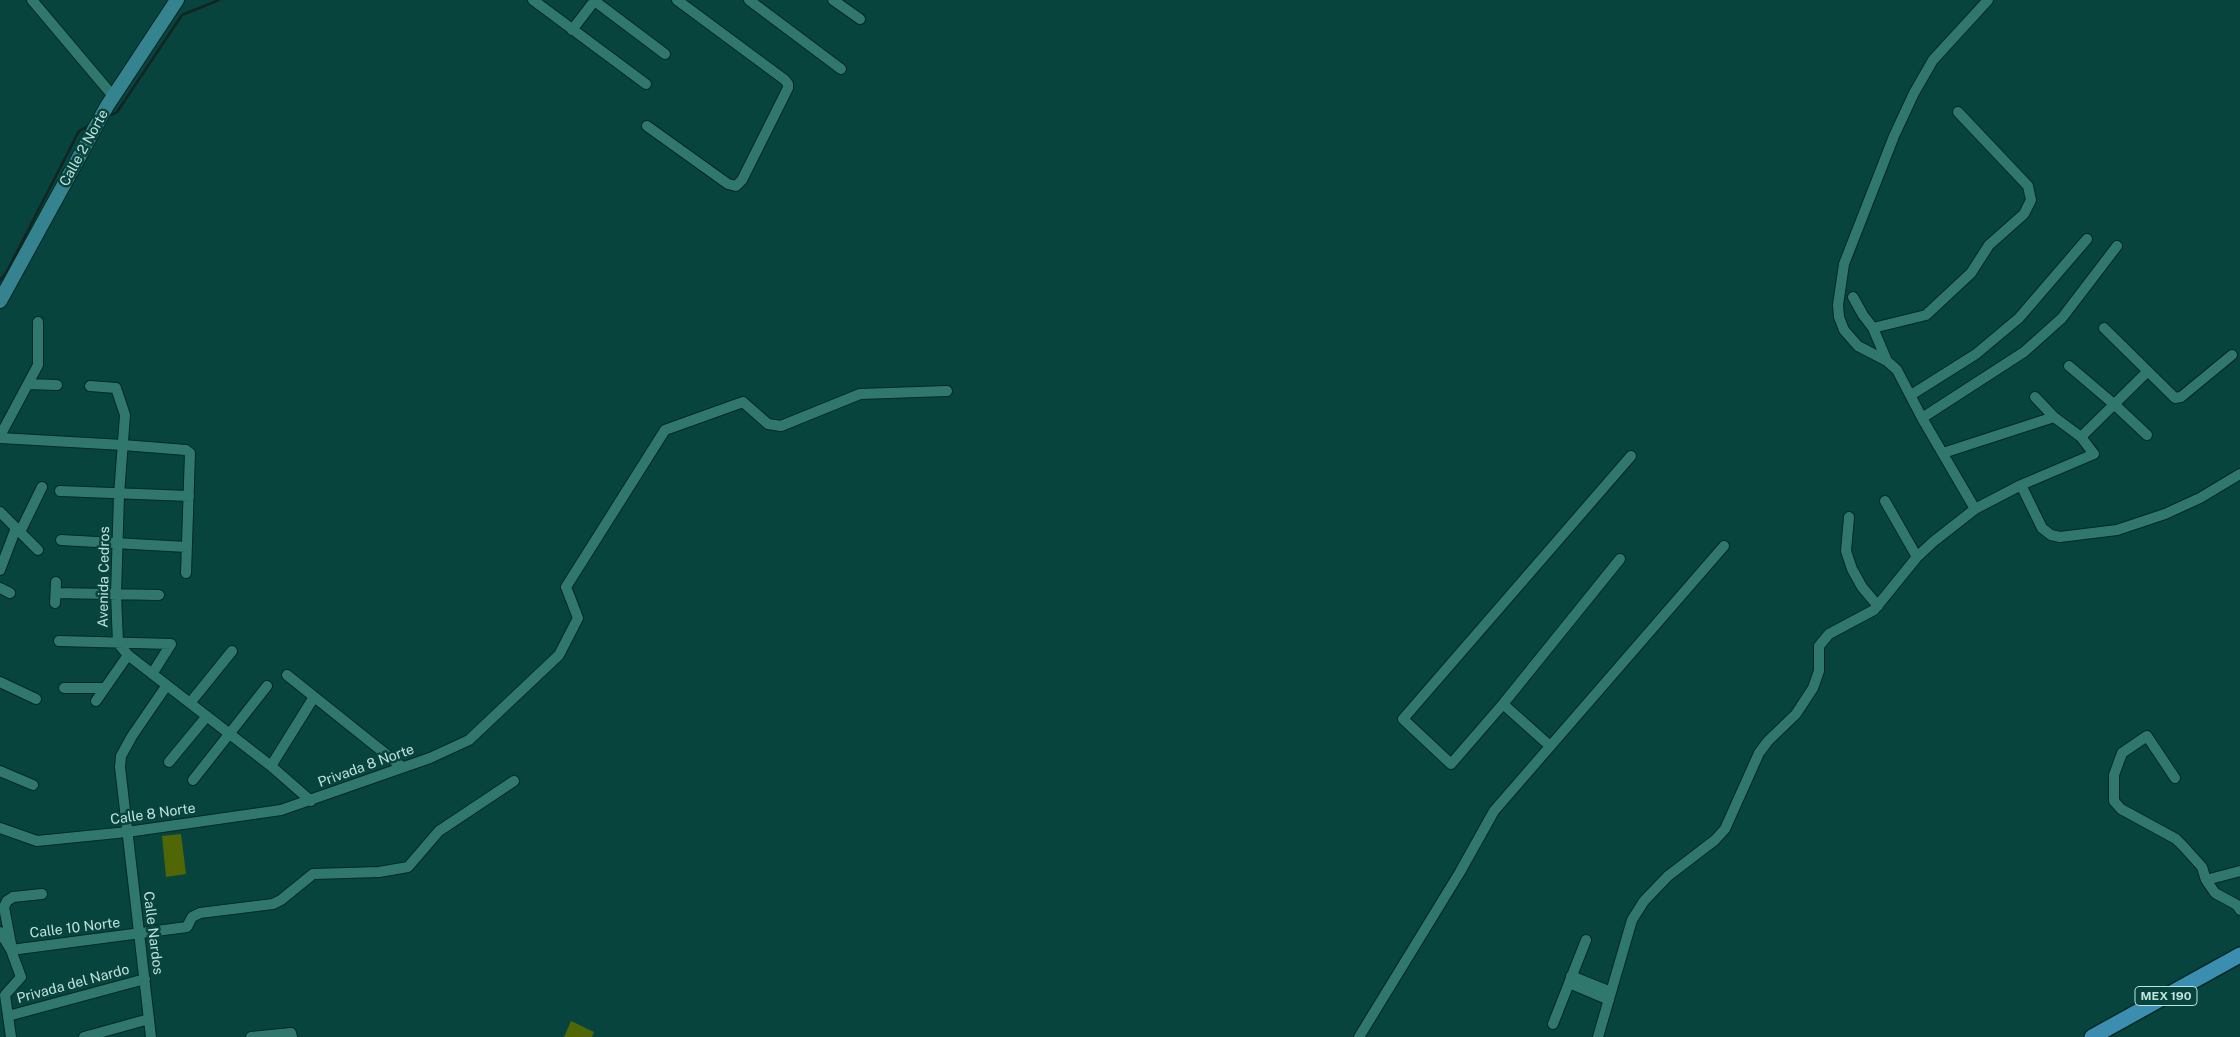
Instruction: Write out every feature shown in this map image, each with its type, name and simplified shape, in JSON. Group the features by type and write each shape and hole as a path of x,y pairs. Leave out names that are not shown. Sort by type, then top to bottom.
{"main road":[{"name":"MEX 190","path":"2092,1037 2240,955"},
{"name":"MEX 190","path":"2113,1037 2240,966"}],"street":[{"path":"32,0 113,96"},
{"name":"Calle 2 Norte","path":"0,301 113,96 177,0"},
{"path":"533,0 646,84"},
{"path":"647,126 728,184 736,186 742,180 788,88 785,80 677,0"},
{"path":"749,0 841,69"},
{"path":"833,0 860,18"},
{"path":"1975,509 1922,418 1897,370 1887,361 1858,346 1844,330 1839,317 1838,305 1844,264 1894,136 1914,93 1933,60 1988,0"},
{"path":"572,30 592,4 596,2 665,54"},
{"path":"1873,328 1926,315 1971,272 1989,245 2024,214 2031,200 2028,186 1958,112"},
{"path":"1911,395 1976,354 2019,318 2087,239"},
{"path":"1922,418 2024,352 2062,318 2116,246"},
{"path":"1853,296 1863,315 1873,328 1887,361"},
{"path":"38,322 38,365 0,437 186,450 190,453 186,573"},
{"path":"2104,328 2175,398 2181,397 2232,355"},
{"path":"2068,366 2116,405 2147,435"},
{"path":"2081,437 2116,405 2147,372"},
{"path":"28,384 57,385"},
{"name":"Avenida Cedros","path":"90,386 116,388 125,415 119,495 116,594 118,643 128,655 271,766 311,801"},
{"name":"Privada 8 Norte","path":"311,801 430,758 469,740 559,655 578,618 566,587 665,430 743,402 768,424 781,426 860,394 947,391"},
{"path":"1598,1037 1632,920 1644,900 1668,876 1715,840 1725,829 1759,753 1768,741 1796,714 1813,688 1819,671 1819,646 1829,634 1878,606 1917,557 1975,509 2021,485 2093,456 2093,451 2081,437 2054,417 2035,397"},
{"path":"1943,453 2054,417"},
{"path":"1620,559 1503,704 1451,764 1403,719 1631,456"},
{"path":"2021,485 2042,528 2051,535 2060,536 2117,530 2165,514 2200,498 2240,474"},
{"path":"0,570 18,530 42,488"},
{"path":"60,491 119,495 189,496"},
{"path":"1885,502 1917,557"},
{"path":"0,512 38,550"},
{"path":"1848,517 1846,551 1852,569 1862,587 1878,606"},
{"path":"61,540 186,547"},
{"path":"1359,1037 1460,872 1494,811 1724,546"},
{"path":"56,582 55,598 116,594 159,595"},
{"path":"0,588 10,593"},
{"path":"59,642 171,644 152,674"},
{"path":"190,703 232,651"},
{"path":"96,701 128,655"},
{"path":"287,675 402,767"},
{"path":"0,682 36,698"},
{"name":"Calle Nardos","path":"152,1037 120,767 121,756 132,736 167,686"},
{"path":"193,780 267,686"},
{"path":"64,688 104,688"},
{"path":"271,766 314,697"},
{"path":"1503,704 1550,746"},
{"path":"169,762 206,716"},
{"path":"2175,778 2147,736 2122,753 2114,775 2114,801 2121,809 2176,839 2202,867 2206,880 2215,893 2237,905 2240,910"},
{"path":"0,771 33,785"},
{"name":"Calle 10 Norte","path":"42,894 13,897 7,901 4,907 13,949 187,927 192,917 200,912 273,904 281,900 313,874 379,872 408,867 440,830 514,781"},
{"name":"Calle 8 Norte","path":"0,828 37,842 127,832 281,810 311,801"},
{"path":"2206,880 2240,871"},
{"path":"0,932 13,949 21,977 5,1006 11,1037"},
{"path":"1553,1024 1586,940"},
{"name":"Privada del Nardo","path":"5,1006 145,979"},
{"path":"1570,980 1610,996"},
{"path":"84,1037 149,1019"},
{"path":"251,1037 292,1035"}],"green space":[{"path":"181,834 186,874 166,877 162,836"},
{"path":"571,1021 594,1032 592,1037 564,1037"}],"waterway":[{"path":"109,116 117,112 182,15 219,0"},
{"path":"0,280 6,273 79,131 90,125"}]}
